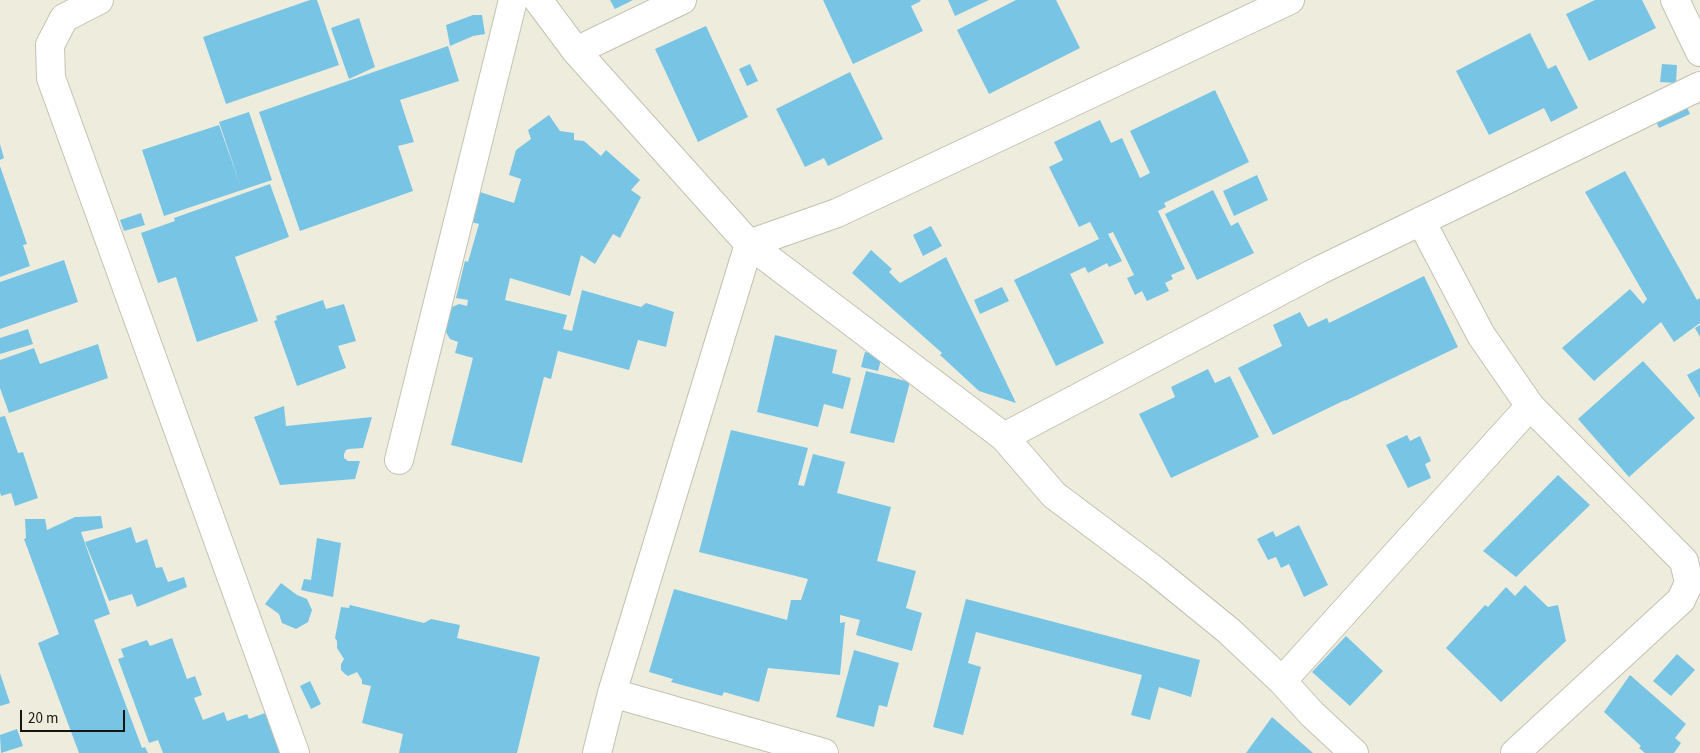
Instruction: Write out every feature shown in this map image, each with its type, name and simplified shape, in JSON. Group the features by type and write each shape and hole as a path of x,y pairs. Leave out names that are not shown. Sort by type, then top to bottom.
{"street":[{"path":"98,0 64,18 50,45 51,78 295,753"},
{"path":"399,460 513,0"},
{"path":"538,0 576,51 750,244 1004,437 1054,495 1229,631 1354,753"},
{"path":"576,51 682,0"},
{"path":"750,244 837,213 1290,0"},
{"path":"1675,0 1700,52"},
{"path":"1004,437 1320,270 1700,86"},
{"path":"1421,221 1480,335 1530,406 1684,561 1689,583 1682,600 1515,753"},
{"path":"597,753 612,693 750,244"},
{"path":"1282,681 1530,406"},
{"path":"612,693 824,753"}],"building":[{"path":"310,0 317,0 339,65 226,104 203,37"},
{"path":"610,0 633,0 615,9"},
{"path":"823,0 920,0 911,6 923,31 853,64"},
{"path":"948,0 989,0 955,16"},
{"path":"1016,0 1056,0 1080,48 989,94 957,30"},
{"path":"1595,0 1642,0 1656,28 1589,61 1566,14"},
{"path":"473,15 482,15 485,34 473,36 450,46 446,25"},
{"path":"359,18 375,67 349,79 331,28"},
{"path":"706,26 748,117 698,142 655,49"},
{"path":"1530,33 1548,69 1556,65 1578,108 1551,122 1544,108 1489,135 1456,71"},
{"path":"448,46 459,81 400,100 414,142 398,146 413,191 300,231 259,112"},
{"path":"750,64 758,81 747,86 739,69"},
{"path":"1662,64 1677,65 1676,83 1660,82"},
{"path":"850,72 883,139 828,166 824,158 805,167 776,109"},
{"path":"1215,90 1249,162 1164,203 1166,207 1158,211 1185,269 1171,275 1173,279 1165,283 1169,291 1147,301 1142,291 1135,295 1127,278 1134,275 1113,232 1108,234 1122,261 1109,267 1107,263 1088,273 1085,267 1070,274 1104,343 1056,366 1014,280 1099,239 1090,222 1079,227 1049,167 1063,160 1054,142 1100,120 1111,143 1122,138 1140,178 1150,173 1130,131"},
{"path":"1684,101 1690,114 1659,128 1653,115"},
{"path":"249,112 272,180 164,216 142,150 219,125 241,187 219,122"},
{"path":"549,115 560,131 574,133 574,140 584,141 601,156 606,150 640,180 631,190 641,197 620,238 613,234 595,264 581,255 570,296 510,278 505,300 567,315 563,329 572,331 582,290 641,307 646,303 674,312 666,347 638,340 629,370 558,351 551,379 544,377 522,463 451,445 473,358 455,353 458,342 450,339 445,329 452,307 459,304 467,306 468,300 456,298 465,261 468,262 479,224 471,222 480,192 514,203 521,179 509,175 516,150 531,139 528,130"},
{"path":"0,144 4,158 0,160"},
{"path":"0,166 27,244 23,245 30,266 0,277"},
{"path":"1625,171 1697,300 1700,298 1700,323 1674,342 1661,322 1594,381 1562,348 1630,289 1643,304 1647,299 1585,192"},
{"path":"1257,175 1268,200 1234,216 1223,191"},
{"path":"270,184 289,237 235,257 258,321 197,342 176,277 158,283 141,233 175,221 174,218"},
{"path":"1213,190 1231,226 1238,222 1254,253 1197,280 1165,214"},
{"path":"141,213 145,225 124,231 120,220"},
{"path":"931,226 942,246 923,256 913,235"},
{"path":"871,250 892,269 889,272 900,283 946,257 1016,403 979,391 940,355 942,353 852,273"},
{"path":"64,260 78,302 0,329 0,282"},
{"path":"1424,276 1458,347 1273,435 1238,368 1282,346 1273,325 1300,312 1308,327 1327,318 1329,323"},
{"path":"1002,287 1009,301 980,314 974,300"},
{"path":"323,300 326,309 344,304 356,341 338,346 346,368 297,386 274,321 277,320 276,316"},
{"path":"1700,325 1700,337 1695,328"},
{"path":"28,329 33,344 0,354 0,338"},
{"path":"775,335 837,350 832,373 851,378 843,409 824,404 818,427 757,412"},
{"path":"98,344 108,378 9,413 0,388 0,360 34,348 40,364"},
{"path":"865,352 882,356 878,371 861,367"},
{"path":"1643,361 1695,418 1629,477 1578,419"},
{"path":"1700,368 1700,398 1687,375"},
{"path":"1208,369 1215,383 1230,376 1259,437 1171,478 1139,414 1175,397 1171,387"},
{"path":"866,371 910,382 894,443 850,433"},
{"path":"284,406 286,426 372,417 363,448 349,449 344,454 344,458 348,461 360,461 355,479 280,485 254,417"},
{"path":"5,416 18,453 23,452 38,498 15,506 11,493 1,496 0,492 0,417"},
{"path":"731,430 808,448 798,485 804,486 813,454 845,462 837,493 891,507 877,561 916,571 906,608 922,613 912,651 856,635 860,620 840,615 840,623 845,622 840,675 768,668 759,702 724,692 722,696 671,682 673,679 649,672 674,589 787,620 791,600 801,600 808,579 699,552"},
{"path":"1407,435 1410,441 1420,436 1431,461 1425,464 1431,478 1408,488 1386,445"},
{"path":"1558,475 1590,505 1516,577 1483,551"},
{"path":"101,516 103,528 81,532 110,614 94,620 142,748 145,747 148,753 79,753 38,643 59,634 24,539 26,538 25,519 45,519 47,530 75,517"},
{"path":"1299,525 1328,585 1304,597 1289,564 1281,568 1276,557 1268,560 1257,539 1273,531 1276,537"},
{"path":"131,527 136,543 147,539 156,568 162,567 168,582 184,577 187,587 137,607 132,594 109,601 85,542"},
{"path":"317,538 341,543 333,597 301,590 304,579 311,580"},
{"path":"281,583 297,595 307,599 312,610 308,622 296,629 282,623 279,614 265,604"},
{"path":"1525,585 1548,607 1558,605 1566,641 1501,702 1446,648 1485,605 1488,607 1506,587 1515,596"},
{"path":"966,599 1200,660 1191,697 1159,687 1150,720 1131,715 1142,675 976,632 968,663 981,667 963,735 933,727"},
{"path":"350,605 424,623 431,619 460,625 457,638 540,657 517,753 399,753 403,734 362,723 371,686 362,684 362,680 357,672 348,676 341,670 341,664 344,659 337,648 335,638 341,607 349,608"},
{"path":"1346,636 1383,671 1350,706 1312,672"},
{"path":"172,638 187,679 195,676 202,695 194,698 203,720 224,712 227,721 247,714 249,719 265,713 281,753 163,753 158,740 149,743 118,659 124,657 121,649 147,640 150,646"},
{"path":"854,650 899,663 887,707 879,705 874,727 836,717"},
{"path":"1677,654 1695,670 1671,696 1653,681"},
{"path":"0,673 10,703 0,706"},
{"path":"1630,675 1686,724 1675,738 1681,743 1674,753 1645,753 1639,748 1641,746 1604,712"},
{"path":"310,681 321,704 311,709 300,686"},
{"path":"1272,717 1313,753 1246,753"},
{"path":"17,729 23,746 1,753 0,735"}]}
